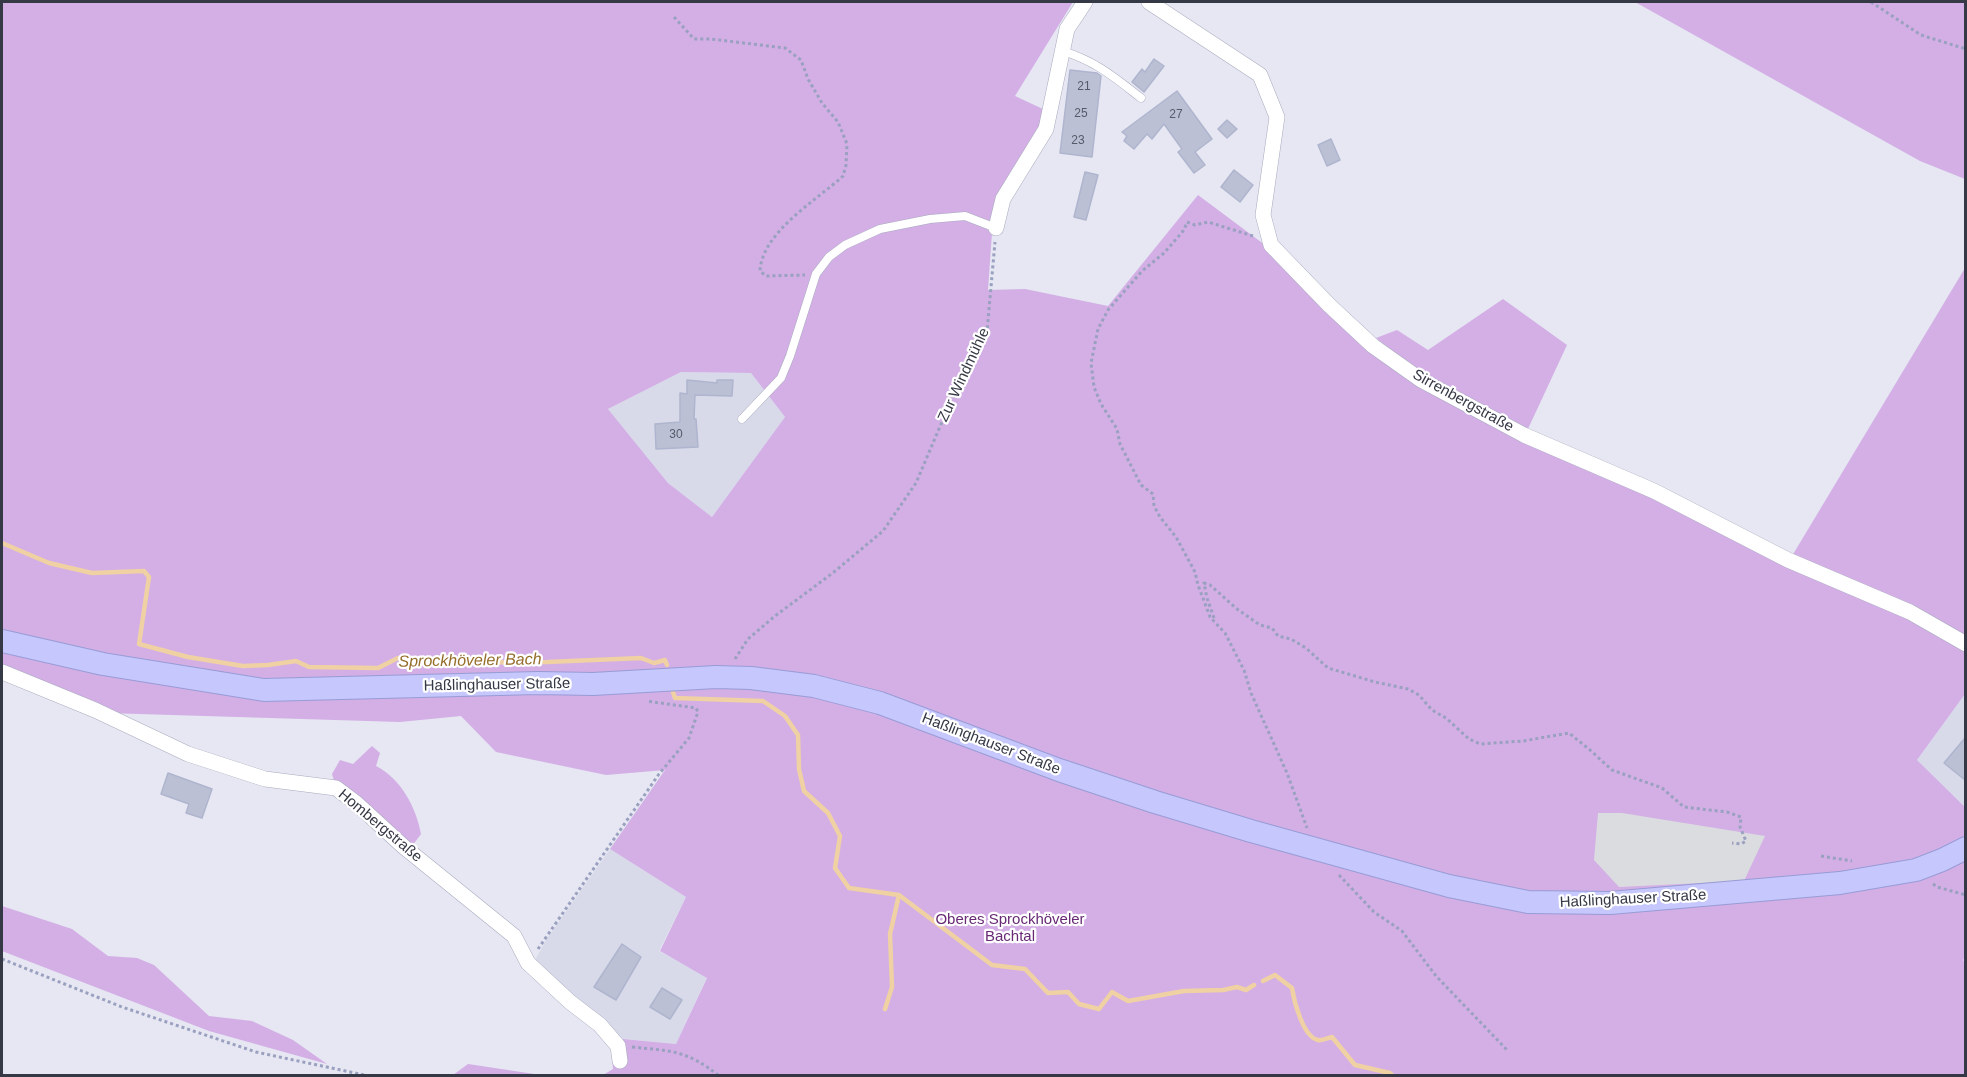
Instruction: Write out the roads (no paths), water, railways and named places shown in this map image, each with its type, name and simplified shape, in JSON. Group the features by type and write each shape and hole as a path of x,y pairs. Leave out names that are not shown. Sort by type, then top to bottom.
{"main road":[{"name":"Haßlinghauser Straße","path":"2,641 103,664 264,690 538,683 593,684 716,677 751,678 814,686 880,703 1059,770 1155,802 1322,852 1489,896 1528,902 1610,903 1840,883 1916,870 1965,848"}],"street":[{"path":"996,228 1003,198 1046,129 1067,29 1085,2"},
{"name":"Sirrenbergstraße","path":"1149,2 1260,75 1277,117 1263,215 1270,245 1373,346 1422,380 1524,435 1654,491 1788,560 1910,612 1965,644"},
{"name":"Hombergstraße","path":"2,672 95,710 188,754 265,779 336,788 404,847 514,936 528,963 570,1002 600,1025 619,1053"}],"lane":[{"path":"1063,51 1086,59 1102,68 1141,98"},
{"path":"742,419 781,378 816,274 829,257 845,244 880,229 930,219 964,216 996,228"}],"waterway":[{"name":"Sprockhöveler Bach","path":"2,543 49,563 92,573 144,571 149,577 139,644 188,657 243,666 296,661 309,667 378,668 398,658 409,663 547,662 641,658 654,663 665,660 667,665"},
{"name":"Sprockhöveler Bach","path":"673,692 675,698 763,701 785,716 798,735 799,769 804,791 828,813 840,836 835,868 849,888 899,895 992,965 1025,969 1048,993 1068,992 1079,1004 1099,1009 1112,992 1128,1001 1184,991 1223,990 1237,987 1246,990 1254,985"},
{"path":"885,1009 892,987 890,934 899,895"},
{"name":"Sprockhöveler Bach","path":"1263,981 1275,975 1292,988 1300,1018 1313,1037 1320,1040 1332,1037 1355,1065 1390,1073 1393,1076"}],"park label":[{"name":"Oberes Sprockhöveler Bachtal","path":"1010,928"}]}
